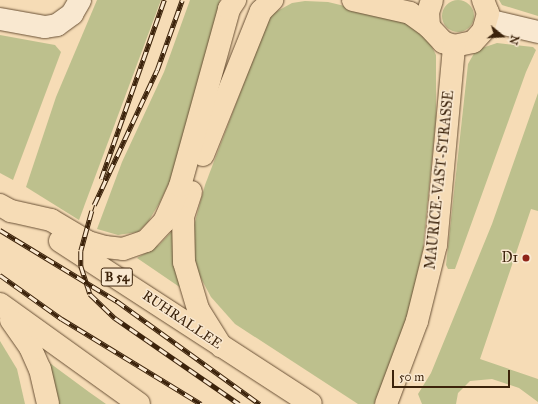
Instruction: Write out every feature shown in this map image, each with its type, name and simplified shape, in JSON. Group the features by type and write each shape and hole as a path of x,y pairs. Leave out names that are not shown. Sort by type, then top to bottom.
{"main road":[{"path":"6,208 51,220 88,242 105,247 123,249 133,247 154,234 172,209 180,186 207,96 225,22 235,0"},
{"path":"221,346 205,323 187,279 182,241 183,217 201,160 261,11 272,0"},
{"path":"353,0 410,13 421,19 443,42 454,46 473,42 483,31 485,10"},
{"path":"429,27 428,12 432,0"},
{"name":"MAURICE-VAST-STRASSE","path":"386,404 417,322 436,245 454,46"},
{"name":"RUHRALLEE","path":"6,208 67,244 311,404"},
{"path":"0,306 30,347 40,369 48,404"},
{"path":"0,306 139,404"}],"street":[{"path":"0,19 45,27 56,25 72,14 80,0"},
{"path":"485,10 538,32"}],"green space":[{"path":"97,0 161,0 79,220 26,187 56,97"},
{"path":"190,0 220,0 197,94 170,181 148,222 138,232 118,235 97,229 122,162 164,72"},
{"path":"455,0 461,0 471,7 474,16 473,22 467,29 461,32 455,32 445,25 442,19 442,13 449,3"},
{"path":"499,0 538,0 538,16 502,5"},
{"path":"305,1 328,2 407,21 430,43 436,55 436,118 423,249 404,331 374,404 358,404 235,324 211,297 197,271 193,256 193,229 205,185 263,33 272,14 292,3"},
{"path":"0,35 55,45 61,52 13,180 0,173"},
{"path":"497,43 533,47 536,50 526,72 455,269 448,269 446,265 468,64 476,50"},
{"path":"538,93 538,211 531,209 480,359 538,379 538,402 519,388 492,379 470,381 458,393 456,404 422,404 418,394 431,373 492,224"},
{"path":"173,230 181,288 137,258 159,245"},
{"path":"0,341 17,369 25,404 0,404"},
{"path":"47,361 89,392 106,404 54,404"}],"tram line":[{"path":"92,211 94,205"}],"railway":[{"path":"101,179 164,0"},
{"path":"94,205 157,70 182,0"},
{"path":"92,211 81,251 81,266 90,294 115,318 239,404"},
{"path":"0,230 117,301 260,404"},
{"path":"0,275 62,319 201,404"}],"place":[{"name":"D1","path":"526,258"}]}
